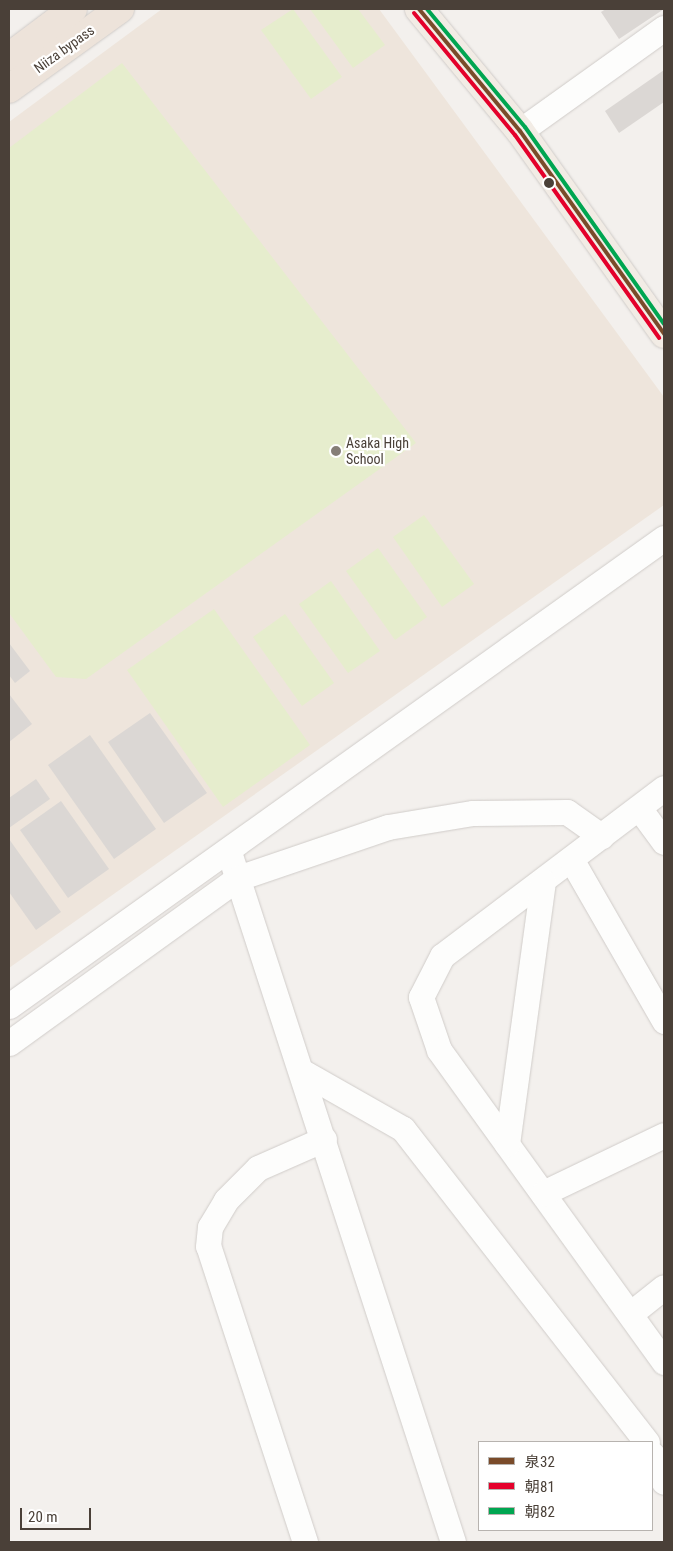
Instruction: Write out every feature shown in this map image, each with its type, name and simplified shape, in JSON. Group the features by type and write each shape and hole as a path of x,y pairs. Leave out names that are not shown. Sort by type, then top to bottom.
{"highway":[{"name":"Niiza bypass","path":"9,57 73,9"},
{"name":"Niiza bypass","path":"9,89 120,9"}],"main road":[{"path":"419,9 520,131 664,334"}],"street":[{"path":"520,131 664,28"},
{"path":"9,1006 229,852 664,538"},
{"path":"664,788 442,956 421,997 439,1050 664,1362"},
{"path":"639,808 664,842"},
{"path":"9,1043 238,878 388,827 473,813 567,812 601,836"},
{"path":"229,852 303,1072 453,1542"},
{"path":"571,859 664,1021"},
{"path":"507,1144 543,880"},
{"path":"303,1072 403,1129 646,1441"},
{"path":"543,1193 664,1135"},
{"path":"305,1542 208,1246 210,1227 226,1200 258,1168 324,1139"},
{"path":"630,1314 664,1287"},
{"path":"653,1456 664,1482"}],"shaded area":[{"name":"Asaka High School","path":"162,9 379,9 664,397 664,505 9,968 9,122"}],"green space":[{"path":"293,9 342,77 311,99 261,30"},
{"path":"310,9 358,9 385,45 353,68"},
{"path":"122,63 416,443 86,679 56,677 9,613 9,148"},
{"path":"424,515 474,584 442,607 393,537"},
{"path":"378,548 427,617 395,640 346,571"},
{"path":"331,581 380,651 348,673 299,604"},
{"path":"214,609 310,745 223,807 127,670"},
{"path":"285,614 334,683 302,706 253,637"}],"building":[{"path":"606,9 664,9 619,39 601,12"},
{"path":"664,70 664,102 619,133 605,111"},
{"path":"9,643 30,671 15,683 9,675"},
{"path":"9,694 32,724 9,742"},
{"path":"150,713 207,793 164,823 108,742"},
{"path":"90,735 156,829 114,859 48,765"},
{"path":"36,779 50,799 9,828 9,798"},
{"path":"61,801 109,869 68,898 20,830"},
{"path":"9,839 61,912 36,930 9,892"}],"transit line":[{"name":"泉32","path":"419,9 520,131 664,334"},
{"name":"朝82","path":"427,9 525,127 664,324"},
{"name":"朝81","path":"414,13 515,135 659,338"}],"place":[{"name":"Asaka High School","path":"336,451"}]}
